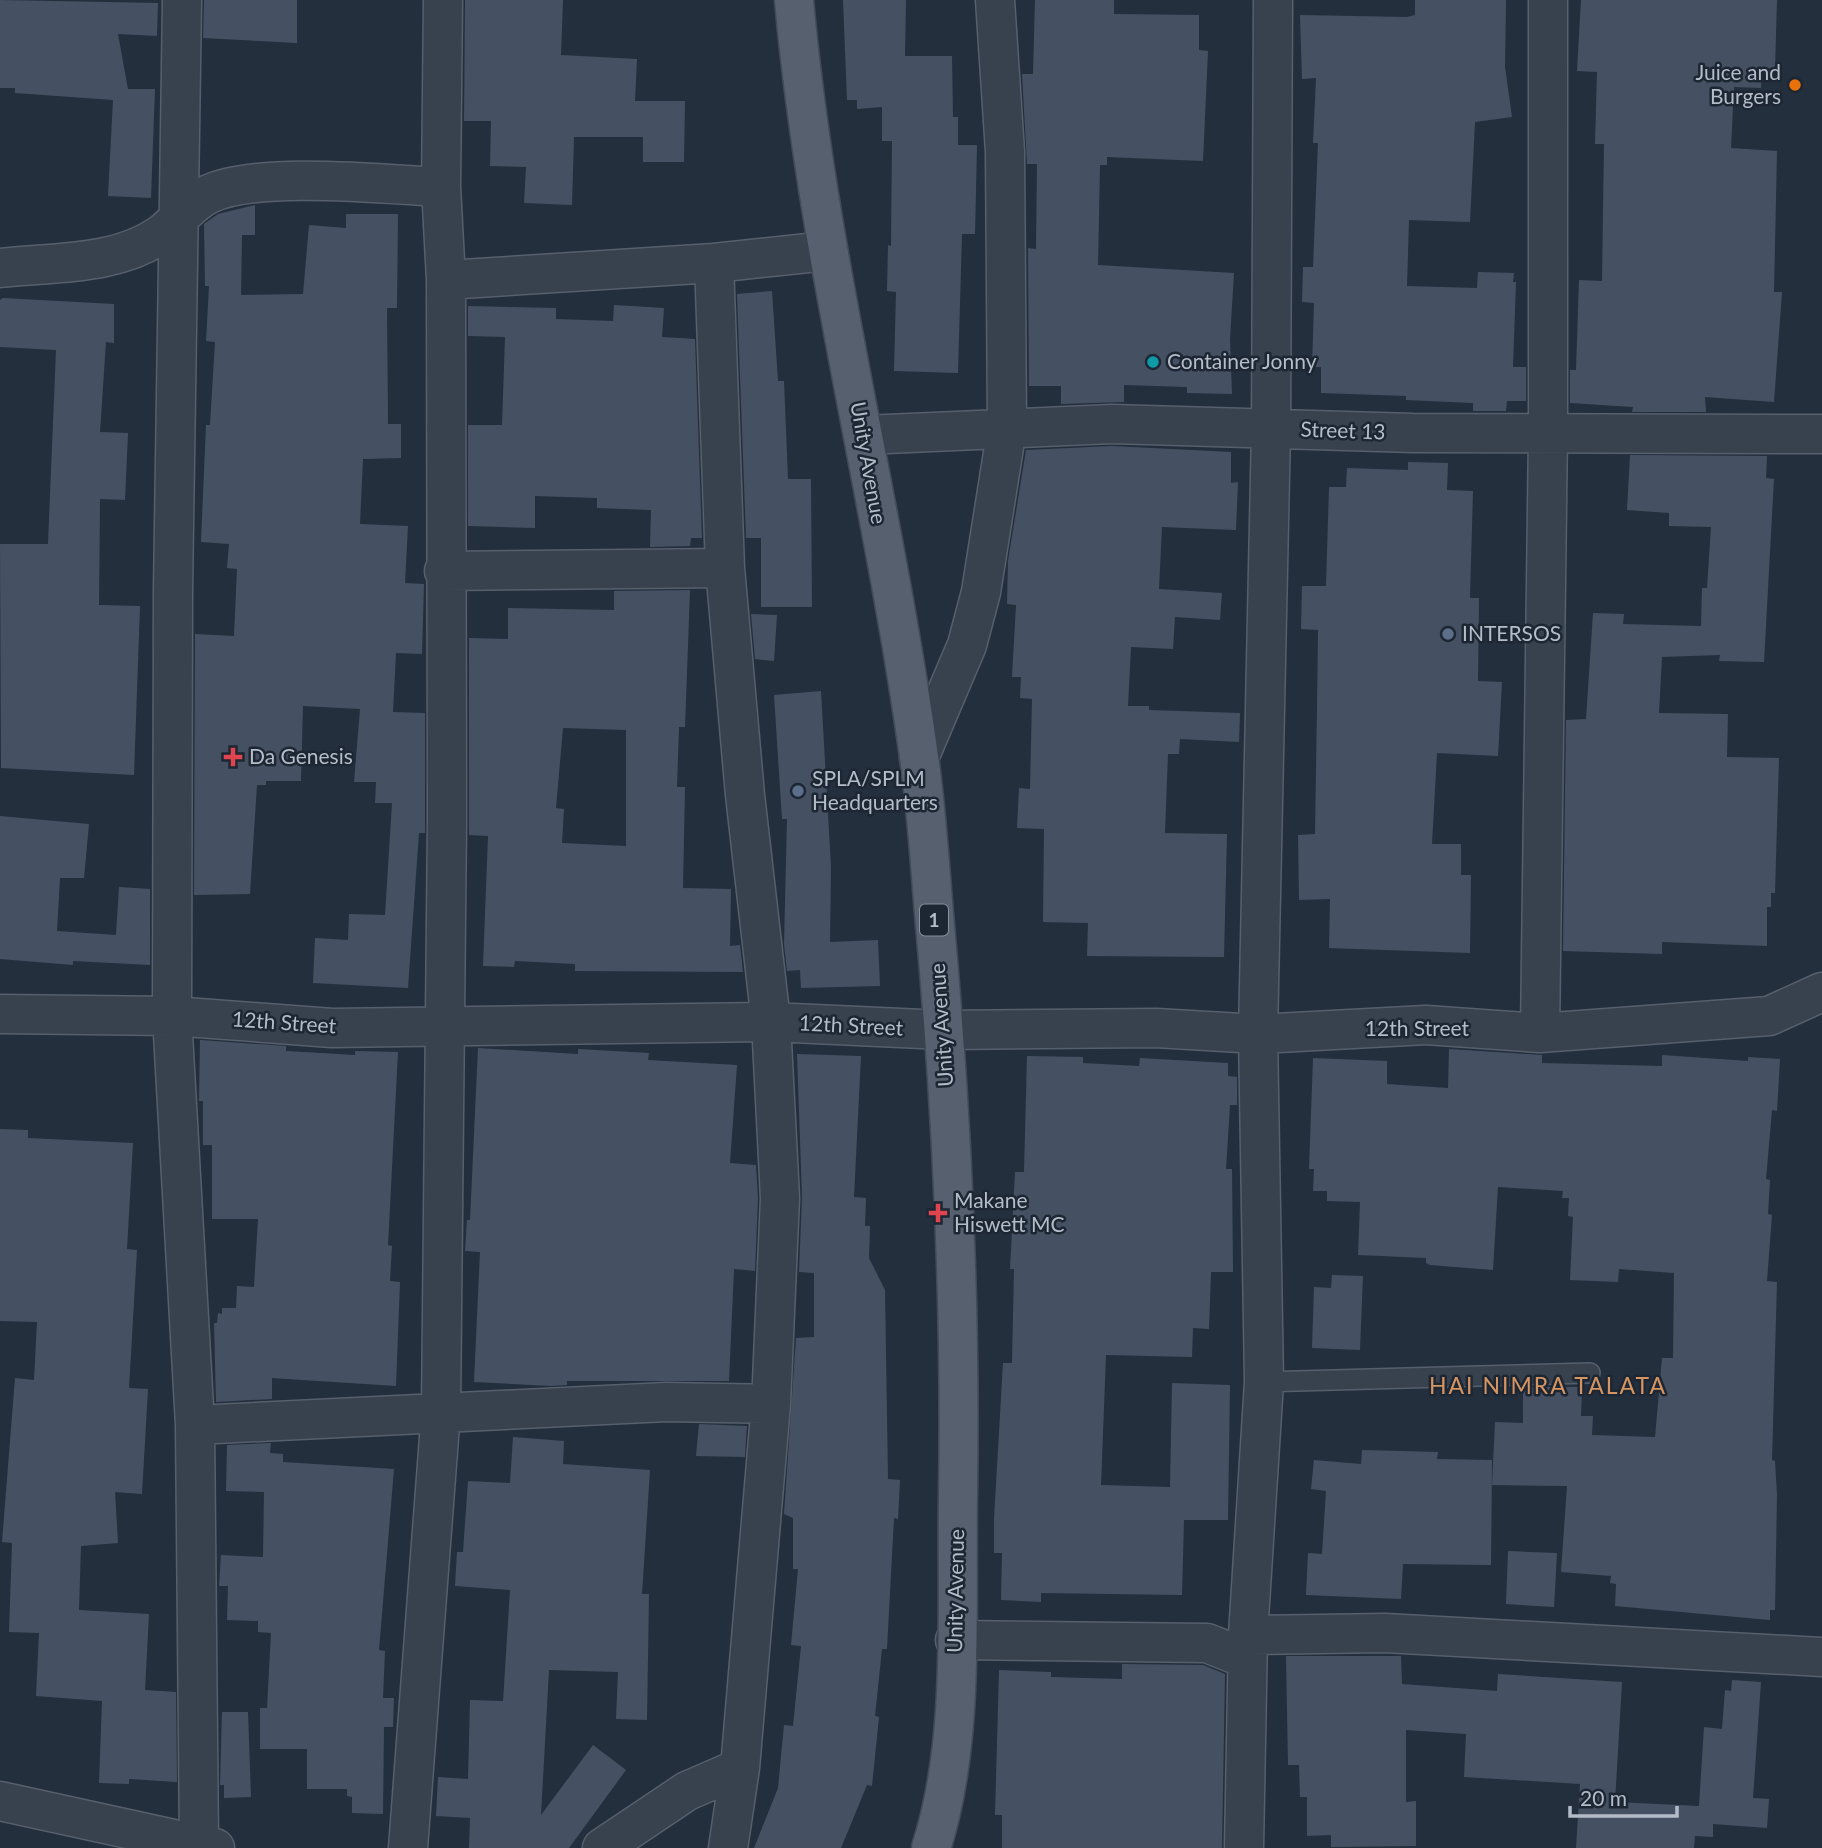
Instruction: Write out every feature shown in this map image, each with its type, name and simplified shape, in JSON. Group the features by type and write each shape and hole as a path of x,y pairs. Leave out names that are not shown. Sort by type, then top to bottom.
{"main road":[{"name":"Unity Avenue","path":"793,0 802,94 827,251 864,435 919,758 944,1030 960,1376 956,1640 952,1745 939,1821 931,1848"}],"street":[{"path":"0,1801 207,1846 195,1425 172,1016 173,591 182,0"},
{"path":"408,1848 441,1411 447,819 444,571 446,280 441,187 443,0"},
{"path":"919,758 967,645 981,592 1007,428 1005,152 995,0"},
{"path":"1244,1848 1248,1647 1264,1382 1258,1034 1271,429 1273,0"},
{"path":"1540,1033 1548,432 1548,0"},
{"path":"0,268 110,257 164,232 180,214 208,194 238,186 302,181 441,187"},
{"path":"446,280 714,263 827,251"},
{"path":"714,263 725,568 745,795 771,1022 780,1198 771,1404 740,1768 728,1848"},
{"name":"Street 13","path":"864,435 1112,424 1413,433 1822,434"},
{"path":"444,571 725,568"},
{"name":"12th Street","path":"0,1014 172,1016 332,1028 443,1024 771,1022 944,1030 1156,1028 1258,1034 1426,1025 1540,1033 1769,1016 1822,992"},
{"path":"195,1425 666,1402 771,1404"},
{"path":"956,1640 1207,1643 1248,1647 1385,1633 1822,1657"},
{"path":"602,1848 687,1791 740,1768"}],"lane":[{"path":"1264,1382 1590,1373"}],"building":[{"path":"0,0 158,3 157,36 118,34 128,89 155,89 151,198 108,196 113,100 15,93 15,88 0,88"},
{"path":"204,0 297,0 297,43 203,38"},
{"path":"465,0 563,0 561,55 637,59 635,101 685,101 684,162 643,162 643,137 574,137 572,205 524,203 526,167 490,166 491,121 464,121"},
{"path":"843,0 906,0 905,56 952,56 953,117 958,117 958,145 977,145 975,234 962,234 958,373 894,371 896,292 887,291 888,245 891,246 892,141 882,141 882,107 857,109 857,100 847,100"},
{"path":"1035,0 1114,0 1114,14 1199,15 1199,50 1208,51 1203,161 1107,157 1107,165 1100,165 1098,265 1234,273 1230,339 1232,394 1187,393 1187,387 1124,385 1124,402 1061,404 1061,386 1029,386 1028,248 1036,249 1037,164 1027,164 1022,74 1033,74"},
{"path":"1415,0 1506,0 1505,67 1512,117 1475,122 1470,222 1409,220 1407,286 1477,288 1478,272 1514,273 1513,367 1526,367 1526,401 1507,401 1506,411 1473,411 1473,403 1406,400 1406,396 1321,393 1321,367 1312,367 1314,303 1302,302 1303,267 1313,267 1318,143 1313,143 1316,78 1302,79 1300,15 1407,17 1415,15"},
{"path":"1581,0 1777,0 1775,69 1762,68 1761,88 1734,87 1731,148 1777,151 1774,292 1782,292 1774,402 1705,397 1706,412 1632,412 1633,407 1570,403 1570,370 1576,370 1579,280 1602,281 1604,144 1595,144 1597,72 1577,71"},
{"path":"255,205 255,235 242,235 241,295 303,294 309,225 346,228 346,214 398,214 397,308 387,308 388,424 401,424 401,458 363,459 360,524 408,526 405,583 424,584 422,654 396,653 393,712 425,713 425,833 419,833 408,988 313,983 315,938 348,940 349,914 385,915 392,803 375,803 376,782 354,782 360,709 303,706 301,781 266,781 266,785 257,785 250,894 194,895 195,634 234,636 237,569 227,568 229,544 201,542 206,425 210,425 215,342 206,341 209,286 205,286 204,224 218,214"},
{"path":"772,291 778,381 784,381 788,479 811,479 812,607 761,607 761,538 746,538 737,294"},
{"path":"3,298 114,304 114,343 106,342 100,432 128,433 125,500 100,499 99,605 140,606 134,775 1,768 0,544 48,544 56,350 0,347 0,300"},
{"path":"614,305 664,308 662,337 695,339 702,538 691,538 690,546 650,547 651,510 597,508 597,498 535,496 535,528 468,526 468,425 502,425 505,337 468,336 468,306 556,308 556,319 613,321"},
{"path":"1112,446 1231,452 1231,483 1238,482 1236,530 1162,527 1159,589 1222,593 1220,620 1175,617 1173,649 1131,647 1128,706 1149,706 1149,710 1240,713 1239,742 1180,739 1179,754 1168,754 1165,833 1227,834 1224,957 1087,956 1088,923 1043,922 1044,829 1017,828 1019,788 1030,789 1032,699 1020,698 1021,677 1012,677 1016,605 1007,604 1008,561 1026,450"},
{"path":"1630,455 1767,456 1766,478 1774,479 1764,662 1719,661 1720,655 1662,657 1659,713 1728,714 1727,757 1779,758 1775,893 1771,893 1771,907 1767,907 1767,946 1662,942 1662,954 1563,951 1566,720 1586,719 1593,613 1624,614 1623,624 1701,626 1702,588 1707,588 1711,527 1669,526 1669,513 1627,510"},
{"path":"1408,462 1448,463 1447,490 1473,491 1470,598 1479,598 1478,681 1502,682 1498,756 1437,753 1432,844 1461,844 1461,875 1471,875 1470,953 1329,948 1330,899 1299,900 1298,835 1315,834 1318,630 1301,629 1302,586 1326,586 1329,487 1346,487 1347,468 1408,470"},
{"path":"690,590 685,727 679,727 677,787 685,787 683,888 731,889 730,946 740,945 743,972 575,971 575,964 515,961 514,967 483,966 488,836 469,835 469,638 508,639 508,608 614,610 614,591","holes":["563,728 626,730 626,846 562,843 564,809 556,808"]},
{"path":"751,614 777,615 774,661 755,659"},
{"path":"821,691 831,867 830,942 878,940 880,986 801,988 800,970 787,971 784,944 787,819 782,819 774,695"},
{"path":"0,816 89,824 84,878 60,878 57,931 116,935 119,887 150,889 150,965 73,961 73,965 0,959"},
{"path":"200,1040 286,1046 286,1051 355,1055 355,1051 398,1052 388,1245 392,1246 390,1281 400,1282 396,1386 272,1378 272,1399 216,1402 214,1323 217,1323 218,1313 222,1314 222,1308 236,1308 237,1286 254,1287 258,1219 212,1219 212,1145 203,1145 203,1101 199,1101"},
{"path":"478,1048 578,1054 578,1049 649,1053 648,1060 737,1065 730,1163 756,1165 758,1198 755,1271 734,1269 729,1381 567,1381 567,1385 551,1386 474,1382 480,1252 465,1251 467,1220 470,1220"},
{"path":"1449,1049 1542,1055 1542,1063 1662,1066 1662,1055 1748,1061 1748,1057 1780,1059 1777,1111 1772,1110 1766,1179 1770,1180 1768,1214 1772,1215 1767,1281 1777,1282 1772,1460 1775,1461 1777,1495 1775,1610 1770,1610 1770,1620 1615,1606 1616,1584 1610,1583 1611,1576 1561,1572 1567,1486 1492,1485 1495,1422 1523,1423 1523,1387 1582,1387 1581,1416 1593,1416 1592,1435 1655,1437 1662,1358 1673,1358 1674,1273 1619,1269 1618,1282 1570,1280 1573,1217 1568,1216 1569,1198 1562,1198 1563,1191 1498,1187 1493,1270 1430,1265 1426,1263 1426,1258 1358,1255 1360,1202 1327,1201 1327,1191 1313,1191 1314,1169 1309,1169 1313,1058 1387,1061 1387,1084 1448,1088"},
{"path":"797,1054 861,1056 854,1197 866,1198 865,1226 870,1226 869,1258 885,1290 888,1479 900,1480 898,1519 894,1518 887,1649 882,1649 875,1716 879,1717 872,1786 867,1785 841,1848 754,1848 778,1788 784,1725 793,1726 801,1646 791,1645 798,1569 793,1569 793,1518 784,1514 796,1338 814,1337 814,1273 799,1272 802,1197"},
{"path":"1027,1056 1083,1057 1083,1063 1139,1066 1140,1058 1228,1063 1228,1076 1237,1077 1237,1105 1230,1105 1226,1169 1232,1169 1233,1272 1211,1272 1209,1329 1193,1328 1192,1357 1106,1355 1101,1485 1170,1487 1172,1383 1230,1385 1228,1520 1184,1520 1182,1595 1041,1593 1041,1602 1001,1600 1002,1553 994,1553 994,1519 1003,1363 1012,1363 1014,1269 1010,1269 1015,1172 1024,1172"},
{"path":"0,1129 28,1130 28,1138 133,1143 127,1249 137,1250 129,1388 148,1389 142,1494 115,1492 118,1543 81,1546 79,1610 149,1614 145,1690 176,1692 177,1782 129,1779 129,1784 99,1783 102,1701 36,1696 39,1633 9,1632 12,1543 2,1542 15,1378 34,1380 37,1322 0,1321"},
{"path":"1332,1275 1363,1276 1360,1350 1312,1348 1314,1287 1331,1288"},
{"path":"699,1424 747,1426 745,1457 696,1456"},
{"path":"513,1437 564,1441 563,1464 650,1470 642,1594 649,1594 647,1720 616,1719 618,1672 549,1670 541,1815 593,1745 626,1770 569,1848 469,1848 470,1818 436,1816 438,1777 468,1779 470,1700 503,1701 510,1590 455,1586 457,1552 463,1552 468,1481 510,1483"},
{"path":"271,1443 270,1453 283,1454 283,1462 394,1469 379,1650 385,1651 383,1698 394,1698 393,1727 384,1727 383,1814 352,1813 352,1797 347,1796 347,1789 307,1789 307,1749 260,1749 260,1708 267,1708 271,1633 258,1632 258,1621 227,1620 228,1586 219,1586 221,1555 263,1557 264,1492 226,1491 227,1445"},
{"path":"1362,1450 1438,1452 1437,1459 1492,1460 1491,1565 1403,1564 1401,1599 1306,1595 1308,1553 1322,1554 1326,1491 1311,1489 1314,1460 1361,1464"},
{"path":"1508,1551 1557,1553 1554,1607 1506,1604"},
{"path":"1286,1656 1401,1656 1402,1684 1497,1691 1498,1674 1622,1682 1615,1802 1699,1806 1704,1727 1722,1729 1725,1690 1731,1691 1732,1680 1761,1682 1753,1798 1769,1799 1767,1828 1713,1824 1713,1837 1695,1836 1694,1848 1576,1848 1580,1784 1464,1777 1466,1734 1406,1730 1406,1802 1416,1801 1416,1846 1331,1847 1331,1835 1307,1836 1307,1797 1300,1797 1299,1765 1288,1765"},
{"path":"1122,1664 1203,1665 1225,1674 1222,1848 1002,1848 1002,1815 995,1815 999,1670 1051,1672 1051,1677 1122,1679"},
{"path":"222,1712 248,1712 251,1797 224,1798 224,1785 220,1785"}],"place":[{"name":"Juice and Burgers","path":"1795,85"},
{"name":"Container Jonny","path":"1153,362"},
{"name":"INTERSOS","path":"1448,634"},
{"name":"Da Genesis","path":"233,757"},
{"name":"SPLA/SPLM Headquarters","path":"798,791"},
{"name":"Makane Hiswett MC","path":"938,1213"}],"district":[{"name":"HAI NIMRA TALATA","path":"1548,1386"}]}
